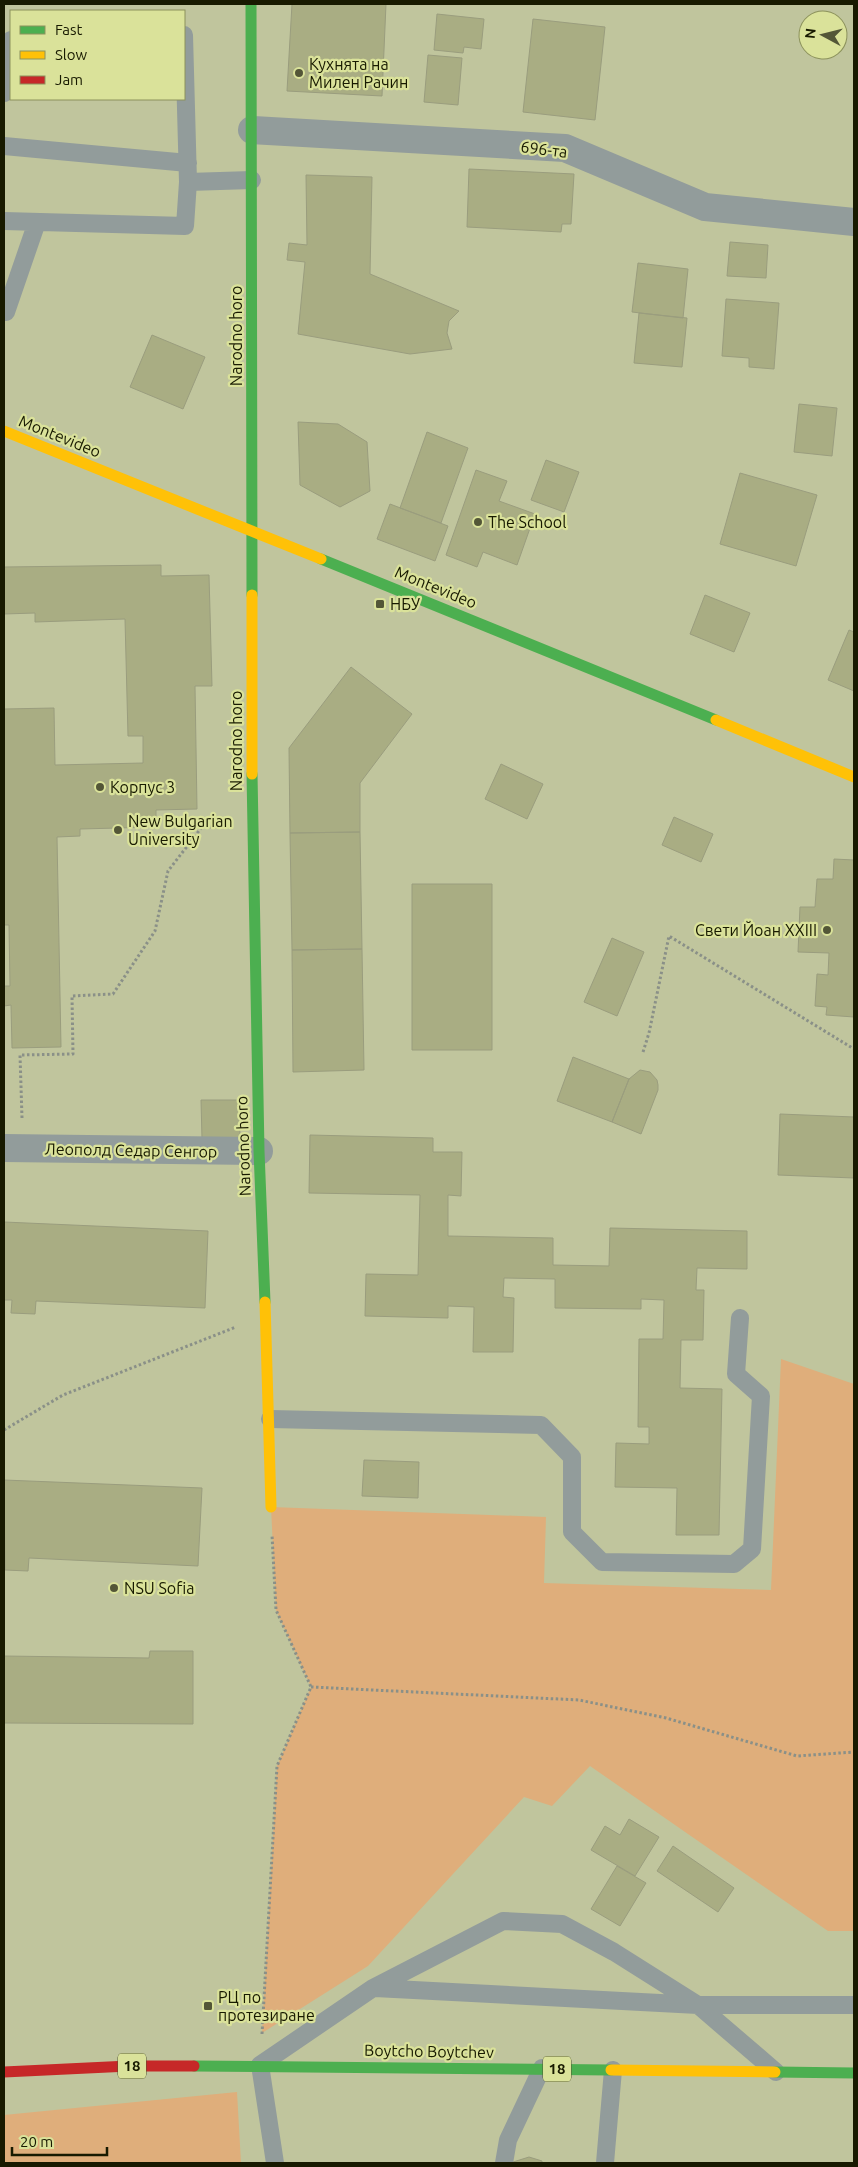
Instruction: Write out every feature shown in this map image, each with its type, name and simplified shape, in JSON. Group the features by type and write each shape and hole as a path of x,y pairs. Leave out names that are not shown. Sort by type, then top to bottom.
{"main road":[{"name":"Narodno horo","path":"251,4 252,827 259,1151 270,1419 271,1507"},
{"name":"Montevideo","path":"4,431 546,649 854,777"},
{"name":"Boytcho Boytchev","path":"4,2072 129,2066 260,2065 854,2073"}],"street":[{"name":"696-та","path":"252,130 565,148 705,207 854,222"},
{"name":"Леополд Седар Сенгор","path":"13,1148 259,1151"}],"lane":[{"path":"7,84 10,51"},
{"path":"4,222 185,226 188,163 185,96"},
{"path":"4,146 188,163"},
{"path":"188,182 252,180"},
{"path":"4,311 6,312 37,222"},
{"path":"270,1419 541,1425 572,1457 572,1532 602,1562 734,1564 752,1549 761,1396 736,1374 740,1318"},
{"path":"275,2163 260,2065 373,1988 502,1921 562,1924 614,1952 698,2005 776,2072"},
{"path":"373,1988 698,2005 854,2005"},
{"path":"504,2163 508,2140 542,2068"},
{"path":"605,2163 613,2070"}],"path":[{"path":"13,1148 20,1055 73,1054 72,996 113,994 155,931 168,871 202,827 252,827"},
{"path":"643,1052 649,1033 669,936 854,1049"},
{"path":"4,1430 63,1395 265,1316"},
{"path":"260,2065 277,1766 311,1687 276,1610 271,1507"},
{"path":"311,1687 579,1700 666,1718 797,1756 854,1752"}],"shaded area":[{"path":"781,1359 854,1384 854,1931 828,1931 590,1766 552,1806 524,1797 368,1966 262,2033 277,1766 311,1687 276,1610 271,1507 546,1517 544,1583 771,1590"},
{"path":"237,2092 241,2163 4,2163 4,2115"}],"building":[{"path":"292,4 386,4 382,96 287,91"},
{"path":"437,14 484,19 481,49 464,47 463,53 434,50"},
{"path":"533,19 605,27 595,120 523,112"},
{"path":"428,55 462,58 458,105 424,102"},
{"path":"469,169 574,174 571,224 562,224 561,232 467,227"},
{"path":"306,175 372,177 370,274 459,311 449,321 447,333 452,349 410,354 298,334 305,262 287,260 289,243 307,245"},
{"path":"730,242 768,245 766,278 727,276"},
{"path":"638,263 688,269 683,318 632,312"},
{"path":"726,299 779,303 774,369 749,367 749,358 722,356"},
{"path":"639,313 687,318 682,367 634,363"},
{"path":"152,335 205,357 183,409 130,387"},
{"path":"799,404 837,408 832,456 794,452"},
{"path":"298,422 338,424 367,442 370,491 340,507 300,485"},
{"path":"427,432 468,448 441,523 400,508"},
{"path":"546,460 579,472 564,512 531,500"},
{"path":"476,470 507,481 499,501 535,514 517,565 483,552 477,567 446,555"},
{"path":"740,473 817,495 796,566 720,544"},
{"path":"390,504 448,526 435,561 377,539"},
{"name":"Корпус 3","path":"161,565 161,576 209,575 212,686 195,686 197,809 156,810 156,827 80,829 80,836 57,837 61,1047 12,1048 11,1005 4,1006 4,986 10,986 9,925 4,925 4,709 54,708 55,765 143,763 143,736 128,736 125,619 35,622 35,613 4,614 4,567"},
{"path":"705,595 750,613 734,652 690,634"},
{"path":"849,630 854,632 854,691 828,680"},
{"path":"351,667 412,714 360,783 360,832 290,833 289,748"},
{"path":"501,764 543,784 527,819 485,799"},
{"path":"674,817 713,834 701,862 662,845"},
{"path":"360,832 362,949 292,950 290,833"},
{"name":"Свети Йоан XXIII","path":"834,859 854,860 854,1017 826,1015 827,1007 815,1006 817,974 828,975 829,953 798,952 800,907 815,907 817,879 833,879"},
{"path":"412,884 492,884 492,1050 412,1050"},
{"path":"612,938 644,952 617,1016 584,1002"},
{"path":"362,949 364,1070 293,1072 292,950"},
{"path":"573,1057 629,1079 612,1122 557,1101"},
{"path":"640,1070 650,1072 657,1080 658,1085 658,1090 641,1134 612,1122 629,1079"},
{"path":"201,1100 239,1100 240,1138 202,1139"},
{"path":"780,1114 854,1117 854,1178 778,1175"},
{"path":"310,1135 433,1138 433,1152 462,1152 461,1196 448,1195 448,1236 553,1238 553,1265 609,1266 610,1228 747,1231 747,1269 697,1268 696,1290 704,1290 703,1340 681,1340 680,1388 722,1389 719,1535 676,1535 677,1488 615,1487 616,1443 649,1444 649,1427 638,1427 639,1339 663,1339 664,1300 641,1299 641,1309 555,1308 555,1279 504,1278 503,1297 514,1298 513,1352 473,1352 474,1307 448,1306 448,1318 365,1316 366,1274 418,1275 420,1195 309,1193"},
{"path":"4,1222 208,1231 205,1308 36,1301 35,1314 11,1313 12,1300 4,1300"},
{"path":"364,1460 419,1462 418,1498 362,1496"},
{"path":"4,1480 202,1488 198,1566 29,1558 28,1571 5,1570"},
{"path":"150,1651 193,1651 193,1724 4,1723 4,1656 149,1658"},
{"path":"629,1819 659,1837 635,1876 591,1850 605,1826 620,1835"},
{"path":"673,1846 734,1888 718,1912 657,1871"},
{"path":"617,1866 646,1883 620,1926 591,1909"},
{"path":"529,2157 542,2161 542,2163 510,2163"}],"traffic: fast":[{"path":"251,4 252,595"},
{"path":"321,559 716,720"},
{"path":"252,774 259,1151 265,1302"},
{"path":"194,2066 611,2070"},
{"path":"775,2072 854,2073"}],"traffic: slow":[{"path":"4,431 321,559"},
{"path":"252,595 252,774"},
{"path":"716,720 854,777"},
{"path":"265,1302 271,1507"},
{"path":"611,2070 775,2072"}],"traffic: jam":[{"path":"4,2072 129,2066 194,2066"}],"place":[{"name":"Кухнята на Милен Рачин","path":"299,73"},
{"name":"The School","path":"478,522"},
{"name":"НБУ","path":"380,604"},
{"name":"Корпус 3","path":"100,787"},
{"name":"New Bulgarian University","path":"118,830"},
{"name":"Свети Йоан XXIII","path":"827,930"},
{"name":"NSU Sofia","path":"114,1588"},
{"name":"РЦ по протезиране","path":"208,2006"}]}
